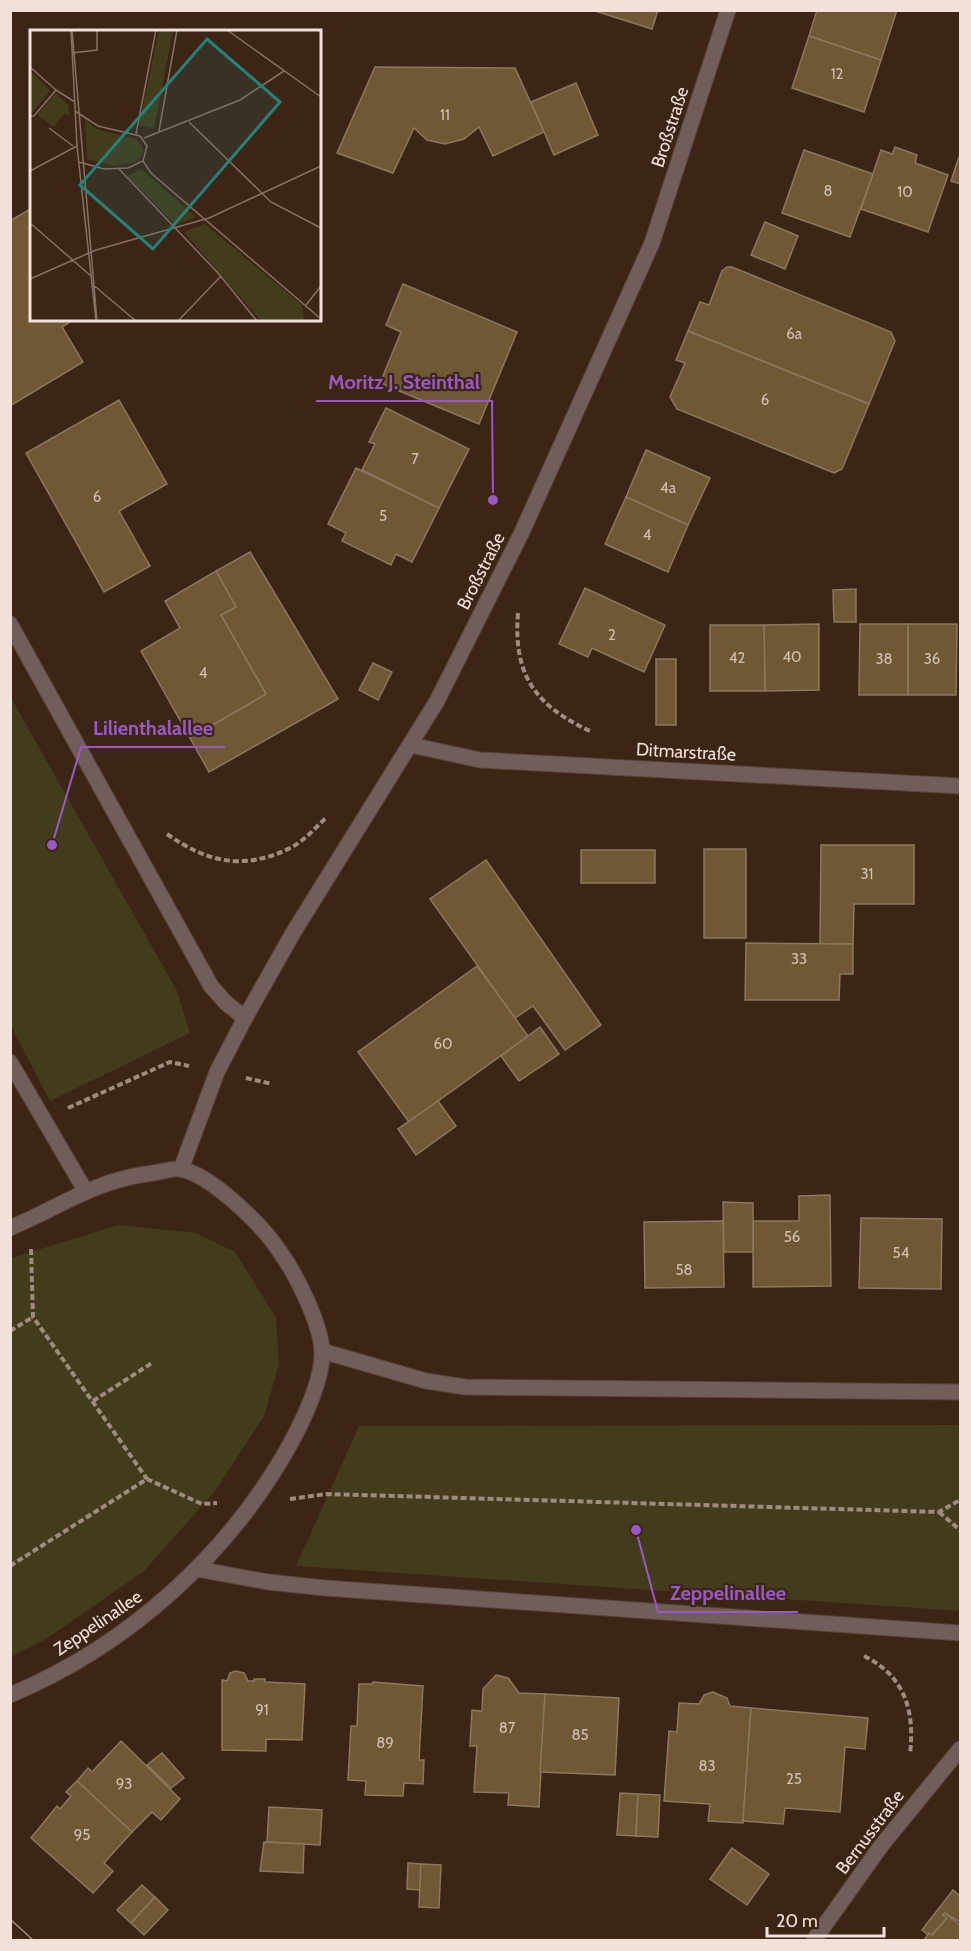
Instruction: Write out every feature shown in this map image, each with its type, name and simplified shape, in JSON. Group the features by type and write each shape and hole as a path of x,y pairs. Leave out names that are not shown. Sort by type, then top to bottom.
{"street":[{"name":"Broßstraße","path":"181,1169 218,1072 245,1018 293,933 437,701 522,532 652,243 728,10"},
{"path":"10,624 211,986 226,1004 245,1018"},
{"name":"Ditmarstraße","path":"411,745 480,760 960,786"},
{"path":"10,1062 85,1190"},
{"path":"10,1228 85,1190 134,1175 181,1169 215,1186 251,1216 274,1242 300,1284 322,1351 426,1381 465,1387 960,1392"},
{"name":"Zeppelinallee","path":"10,1695 71,1667 160,1604 197,1569 256,1499 288,1448 308,1410 322,1351"},
{"path":"197,1569 268,1582 325,1588 960,1632"},
{"name":"Bernusstraße","path":"814,1941 881,1846 960,1749"}],"path":[{"path":"518,613 518,656 528,678 544,702 564,719 592,732"},
{"path":"166,834 192,852 221,861 261,860 294,846 327,817"},
{"path":"41,1117 170,1062 272,1084"},
{"path":"31,1251 33,1317 147,1479 202,1504"},
{"path":"10,1331 33,1317"},
{"path":"93,1401 152,1363"},
{"path":"10,1566 147,1479"},
{"path":"283,1499 327,1494 939,1512 960,1500"},
{"path":"939,1512 960,1530"},
{"path":"858,1653 876,1662 898,1682 908,1703 912,1739 910,1754"}],"shaded area":[{"path":"11,698 177,991 190,1033 50,1101 11,1026"},
{"path":"119,1225 196,1233 235,1252 276,1318 279,1364 264,1416 215,1491 144,1571 46,1639 11,1657 11,1258"},
{"path":"960,1425 960,1611 296,1566 359,1426"}],"building":[{"path":"592,10 658,10 652,29"},
{"path":"817,10 897,10 881,60 809,36"},
{"path":"809,36 881,60 864,112 792,88"},
{"path":"375,67 515,68 544,132 493,156 479,127 464,139 445,144 427,140 414,128 393,173 337,153"},
{"path":"576,83 598,135 554,155 531,102"},
{"path":"895,147 917,155 915,163 948,175 928,232 861,209 881,150 892,154"},
{"path":"804,150 873,174 850,237 782,213"},
{"path":"960,154 960,184 951,181"},
{"path":"30,209 30,321 71,321 62,327 83,362 10,406 10,221"},
{"path":"765,222 798,236 785,269 751,255"},
{"path":"727,267 732,267 891,332 895,341 869,404 688,331 700,302 709,305 722,271"},
{"path":"403,284 517,332 479,424 380,383 401,332 386,325"},
{"path":"688,331 869,404 842,469 834,473 677,409 670,397 685,363 676,360"},
{"path":"119,400 167,484 119,511 150,566 104,592 26,453"},
{"path":"386,408 469,449 439,508 362,470 375,444 369,442"},
{"path":"646,450 710,478 688,525 626,497"},
{"path":"356,468 439,508 412,562 396,554 391,565 342,541 346,533 328,524"},
{"path":"626,497 688,525 668,572 605,544"},
{"path":"250,552 338,699 209,772 190,738 266,694 221,615 236,607 216,571"},
{"path":"216,571 236,607 221,615 266,694 190,738 141,651 180,628 165,601"},
{"path":"585,588 665,625 644,672 592,648 588,657 559,644"},
{"path":"856,589 856,622 834,622 833,590"},
{"path":"819,624 819,690 765,691 764,625"},
{"path":"860,624 908,624 908,695 859,695"},
{"path":"908,624 957,624 956,695 908,695"},
{"path":"710,625 764,625 765,691 710,691"},
{"path":"656,659 676,659 676,725 656,725"},
{"path":"373,663 392,672 378,700 359,690"},
{"path":"821,845 914,845 914,904 854,904 853,944 820,944"},
{"path":"704,849 746,849 746,938 704,938"},
{"path":"581,850 655,850 655,883 581,883"},
{"path":"486,860 601,1025 565,1050 533,1006 515,1018 430,899"},
{"path":"746,943 853,944 853,974 840,974 839,1000 745,1000"},
{"path":"477,966 528,1036 409,1122 358,1052"},
{"path":"540,1027 559,1054 519,1081 501,1056"},
{"path":"438,1101 456,1126 416,1155 398,1129"},
{"path":"830,1195 831,1286 753,1287 753,1221 799,1221 799,1196"},
{"path":"723,1202 753,1203 753,1252 724,1252"},
{"path":"861,1218 942,1219 941,1289 859,1288"},
{"path":"723,1221 724,1287 645,1288 644,1222"},
{"path":"235,1671 244,1673 248,1681 265,1679 265,1682 305,1684 302,1740 266,1739 266,1751 222,1750 222,1680 227,1681 230,1673"},
{"path":"496,1675 508,1678 519,1693 545,1694 539,1807 508,1805 509,1793 474,1792 477,1746 470,1746 472,1710 482,1711 483,1689"},
{"path":"373,1682 423,1686 419,1760 424,1760 423,1784 404,1783 403,1796 365,1795 366,1781 348,1780 351,1726 357,1726 359,1684 372,1684"},
{"path":"713,1692 727,1698 730,1706 751,1708 743,1823 708,1821 710,1804 664,1801 669,1731 677,1732 679,1703 699,1704 704,1695"},
{"path":"545,1694 619,1698 615,1775 540,1772"},
{"path":"751,1708 868,1718 865,1749 845,1747 840,1812 785,1808 783,1824 743,1821"},
{"path":"121,1741 180,1799 161,1820 152,1812 132,1832 77,1781 88,1768 92,1772"},
{"path":"162,1753 184,1778 171,1788 147,1765"},
{"path":"77,1781 132,1832 104,1863 113,1871 93,1893 31,1838 57,1806 60,1809 71,1796 66,1792"},
{"path":"620,1793 638,1794 636,1836 617,1835"},
{"path":"638,1794 660,1795 658,1837 636,1836"},
{"path":"269,1807 322,1810 320,1845 267,1842"},
{"path":"264,1842 304,1844 303,1873 260,1871"},
{"path":"732,1848 769,1874 747,1905 710,1879"},
{"path":"408,1863 421,1864 420,1890 407,1889"},
{"path":"421,1864 441,1865 439,1908 419,1907"},
{"path":"142,1885 155,1897 131,1923 117,1910"},
{"path":"953,1890 960,1896 960,1922 945,1913 943,1915 947,1918 932,1935 928,1935 922,1930"},
{"path":"155,1897 168,1910 144,1935 131,1923"},
{"path":"945,1913 960,1925 960,1940 924,1940 929,1933 932,1935 947,1918 943,1915"}],"tram line":[{"path":"10,1919 33,1940"}],"place":[{"name":"Moritz J. Steinthal","path":"493,500"},
{"name":"Lilienthalallee","path":"52,845"},
{"name":"Zeppelinallee","path":"636,1530"}]}
